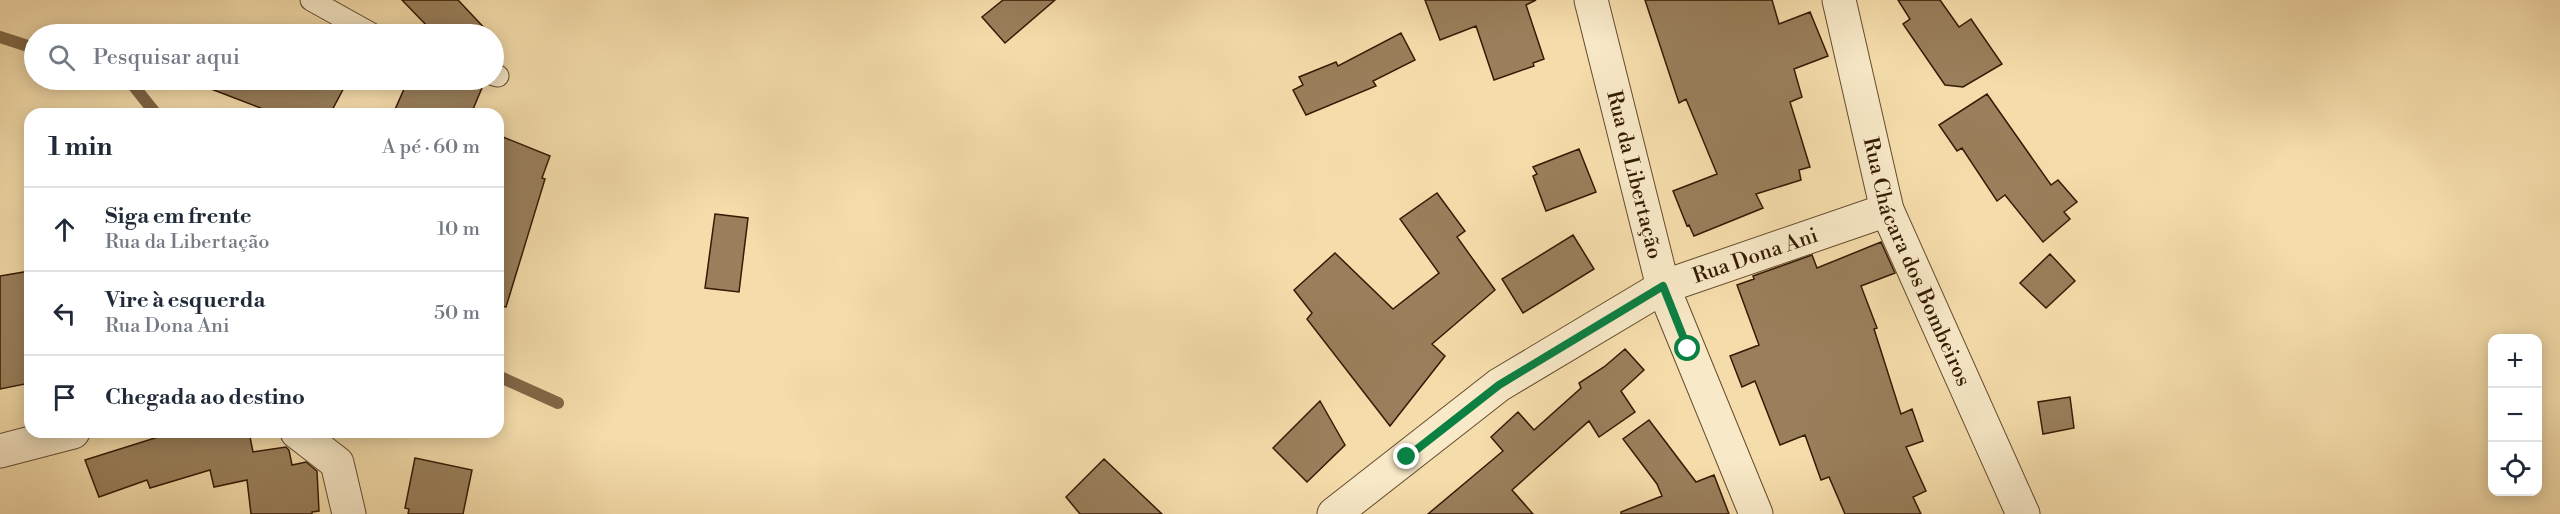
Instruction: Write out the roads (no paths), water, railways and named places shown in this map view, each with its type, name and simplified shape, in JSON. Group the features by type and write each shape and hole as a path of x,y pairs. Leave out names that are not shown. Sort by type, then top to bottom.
{"street":[{"name":"Rua da Libertação","path":"1591,0 1663,286 1756,514"},
{"name":"Rua Chácara dos Bombeiros","path":"1839,0 1887,210 2023,514"},
{"name":"Rua Dona Ani","path":"1334,514 1499,385 1663,286 1887,210"},
{"path":"0,451 51,438"},
{"path":"305,438 337,463 349,514"}],"lane":[{"path":"311,0 354,24"}],"waterway":[{"path":"0,37 24,45"},
{"path":"137,90 151,108"},
{"path":"504,379 558,403"}]}
